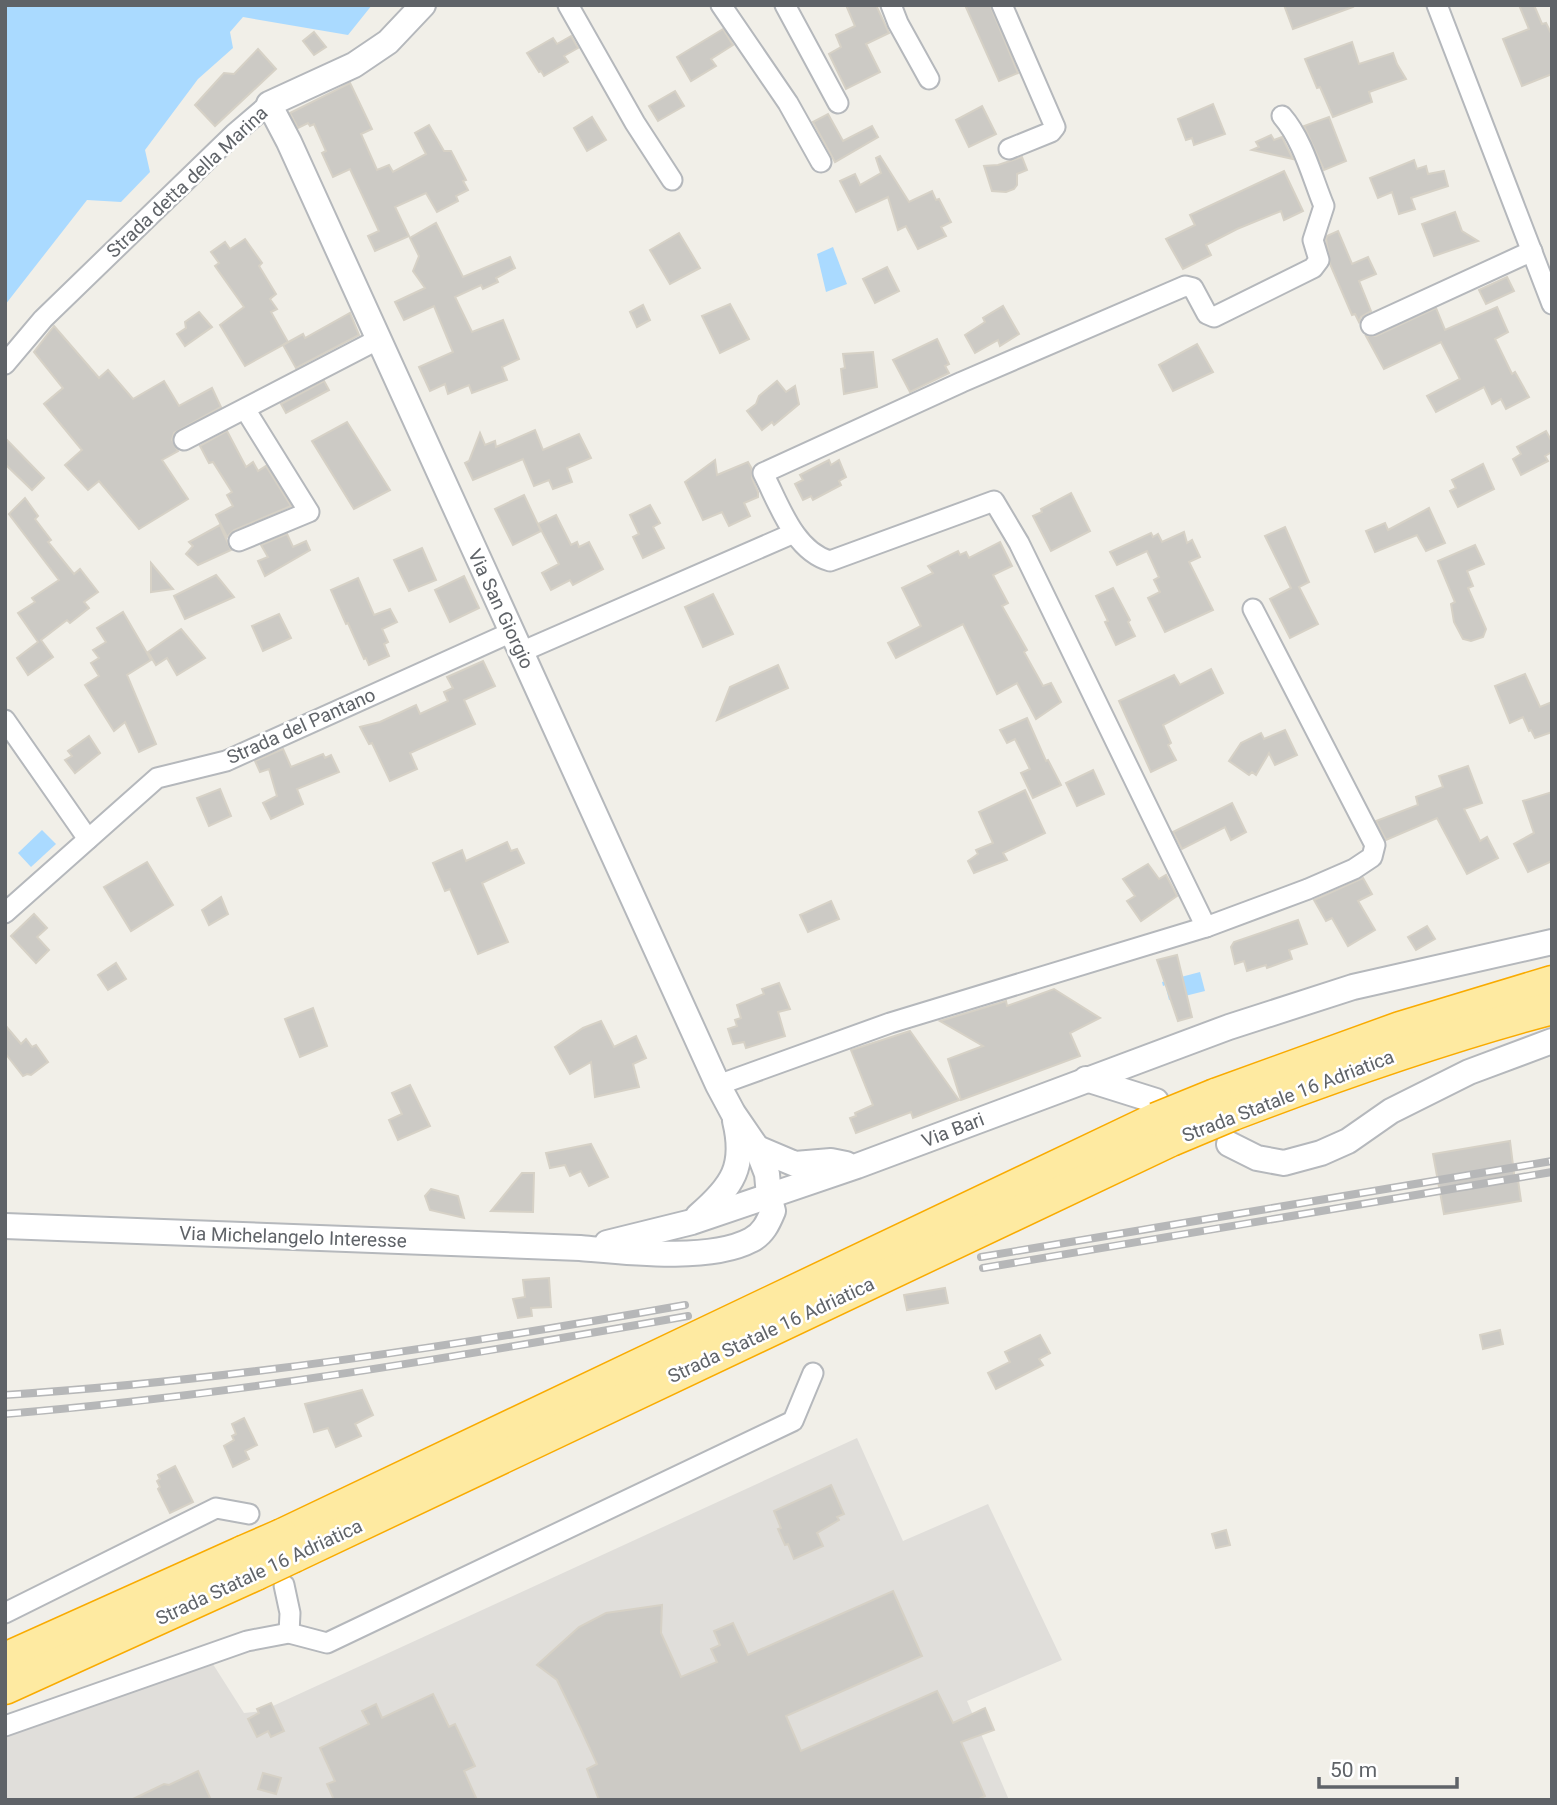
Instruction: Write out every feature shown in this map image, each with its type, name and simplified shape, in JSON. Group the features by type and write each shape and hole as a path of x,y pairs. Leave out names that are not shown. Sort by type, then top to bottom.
{"highway":[{"name":"Strada Statale 16 Adriatica","path":"1226,1118 1400,1028 1552,982"},
{"name":"Strada Statale 16 Adriatica","path":"5,1688 261,1571 288,1545 1161,1120 1226,1118 1322,1080 1552,1008"},
{"name":"Strada Statale 16 Adriatica","path":"5,1659 261,1571"}],"street":[{"name":"Strada detta della Marina","path":"5,364 43,319 234,134 269,104 354,65 388,42 424,5"},
{"path":"569,5 635,123 672,180"},
{"path":"721,5 788,103 821,162"},
{"path":"785,5 838,103"},
{"path":"891,5 929,79"},
{"path":"1002,5 1055,127 1051,132 1009,149"},
{"path":"1437,5 1552,304"},
{"name":"Via San Giorgio","path":"269,104 733,1113 748,1155 767,1174 769,1196"},
{"path":"1206,927 1019,543 994,501 830,561 816,557 794,533 763,473 985,372 1185,286 1193,288 1207,314 1214,317 1313,268 1319,260 1313,240 1314,233 1324,206 1301,148 1282,116"},
{"path":"1371,325 1532,251"},
{"path":"184,440 377,340"},
{"path":"239,541 309,512 245,408"},
{"name":"Strada del Pantano","path":"5,913 156,778 226,761 516,642 794,533"},
{"path":"718,1085 890,1023 1206,927 1308,890 1354,869 1371,857 1375,845 1253,609"},
{"path":"5,720 88,839"},
{"name":"Via Bari","path":"769,1196 857,1166 1228,1027 1353,987 1552,942"},
{"path":"1226,1118 1257,1158 1284,1163 1321,1153 1348,1141 1391,1111 1469,1072 1552,1041"},
{"path":"1136,1061 1161,1120"},
{"path":"1086,1079 1161,1120"},
{"path":"692,1222 715,1202 748,1155 795,1164 831,1161 857,1166"},
{"name":"Via Michelangelo Interesse","path":"5,1226 580,1248 644,1253 731,1248 753,1239 766,1227 774,1211 769,1196 692,1222 620,1241 580,1248"},
{"path":"5,1726 247,1641 289,1633 327,1643 793,1421 813,1373"},
{"path":"5,1613 216,1508 249,1514"},
{"path":"261,1571 290,1613 289,1633"}],"shaded area":[{"path":"857,1438 903,1541 988,1504 1062,1660 967,1701 1009,1800 5,1800 5,1722 204,1650 244,1713 262,1711"}],"water":[{"path":"5,5 372,5 348,35 243,17 230,32 233,48 198,79 145,150 150,172 121,202 87,200 5,305"},
{"path":"833,247 847,284 826,292 817,254"},
{"path":"42,830 56,844 31,867 18,853"},
{"path":"1200,972 1205,991 1169,1000 1166,988 1169,987 1168,984 1163,986 1162,982"}],"building":[{"path":"846,5 876,5 889,33 866,44 880,72 846,89 829,54 841,47 836,35 855,26"},
{"path":"965,5 990,5 1018,73 999,81"},
{"path":"1284,5 1352,5 1353,7 1293,29"},
{"path":"1519,5 1534,5 1542,24 1546,23 1552,35 1552,74 1522,86 1503,39 1529,29"},
{"path":"723,29 733,45 711,59 716,66 691,81 677,57"},
{"path":"314,32 326,47 314,55 303,41"},
{"path":"571,36 578,48 564,56 568,62 544,76 527,53 553,38 557,44"},
{"path":"1352,42 1359,64 1393,53 1406,79 1369,92 1372,102 1333,117 1305,59"},
{"path":"258,49 276,69 215,126 195,105 224,73 234,74"},
{"path":"350,83 372,129 361,134 377,170 389,165 393,172 426,154 415,133 429,125 444,151 451,151 466,180 463,181 468,190 456,196 458,201 437,212 426,193 395,207 409,236 375,251 368,236 379,231 350,169 333,177 322,153 326,151 314,124 310,126 308,123 298,128 290,113"},
{"path":"675,91 684,106 658,121 649,106"},
{"path":"1213,104 1225,134 1194,145 1192,138 1186,140 1178,119"},
{"path":"982,106 996,134 969,147 956,120"},
{"path":"828,114 843,141 872,126 878,137 835,162 813,122"},
{"path":"592,117 606,140 587,151 574,128"},
{"path":"1329,117 1346,161 1324,170 1304,126"},
{"path":"1271,135 1274,140 1282,137 1293,159 1252,150 1259,147 1256,142"},
{"path":"880,156 909,202 932,191 936,200 939,199 951,222 941,227 946,236 918,249 906,226 898,230 888,197 856,212 840,181 855,174 860,185 881,173 876,158"},
{"path":"1022,157 1027,170 1017,174 1017,185 1014,189 1006,192 992,191 984,166 998,165"},
{"path":"1414,160 1417,169 1426,166 1428,174 1444,171 1448,186 1411,198 1415,209 1399,214 1392,192 1378,198 1370,178"},
{"path":"1284,171 1303,211 1284,220 1281,211 1237,229 1206,245 1211,255 1183,269 1166,239 1195,225 1190,215"},
{"path":"1455,212 1462,231 1478,241 1434,256 1422,224"},
{"path":"436,223 463,277 510,257 515,268 496,278 498,282 483,289 481,285 455,297 472,332 503,320 519,359 502,367 507,380 472,393 469,385 448,394 445,384 430,391 419,367 453,352 434,306 404,320 395,302 425,288 413,271 419,256 410,238"},
{"path":"1338,231 1352,264 1368,257 1376,274 1359,281 1371,311 1361,317 1359,322 1355,314 1352,315 1330,264 1326,239"},
{"path":"679,233 700,268 670,284 650,250"},
{"path":"245,239 262,263 259,266 276,294 270,299 277,309 271,312 288,342 245,366 220,325 244,307 215,266 219,263 211,252 225,242 230,249"},
{"path":"887,267 899,291 875,303 863,279"},
{"path":"1507,277 1514,291 1486,304 1479,290"},
{"path":"730,304 749,339 720,353 702,316"},
{"path":"643,305 650,320 637,327 630,312"},
{"path":"1003,306 1019,334 1000,346 998,340 975,353 965,335 985,322 983,318"},
{"path":"1497,307 1508,332 1495,339 1512,374 1515,372 1529,397 1506,409 1501,399 1492,404 1484,387 1436,412 1427,396 1460,379 1441,342 1384,369 1366,336 1376,336 1436,308 1445,330"},
{"path":"199,312 212,327 185,346 177,334 186,328 185,322"},
{"path":"350,313 359,335 296,368 283,345 303,334 305,338"},
{"path":"54,326 99,378 108,370 133,399 164,381 179,406 212,388 221,407 174,433 172,440 178,451 162,460 188,499 139,529 99,481 88,490 65,465 82,450 44,404 63,388 34,352"},
{"path":"937,339 949,364 945,366 949,373 910,392 893,360"},
{"path":"1197,344 1213,372 1173,391 1159,365"},
{"path":"873,352 877,387 844,394 841,369 845,368 843,354"},
{"path":"324,381 329,390 286,413 281,404"},
{"path":"777,381 786,392 795,386 799,404 774,425 772,422 762,430 747,411 756,404 759,396"},
{"path":"347,422 390,490 354,509 312,441"},
{"path":"535,430 543,450 579,434 591,458 567,468 572,482 553,489 549,480 534,486 523,459 473,480 465,463 469,461 480,433 485,445 495,441 496,447"},
{"path":"227,431 246,467 253,462 258,471 266,466 291,506 234,530 227,537 216,515 233,506 227,495 232,492 213,462 209,463 200,446"},
{"path":"1546,431 1552,442 1552,452 1545,456 1548,461 1521,475 1513,459 1521,454 1517,447"},
{"path":"5,438 44,478 32,490 5,464"},
{"path":"715,460 717,475 748,462 758,492 758,497 744,503 750,516 729,526 722,512 703,520 685,482"},
{"path":"829,460 831,465 839,460 846,477 839,481 841,485 813,500 811,496 803,500 795,484 803,480 800,475"},
{"path":"1483,464 1494,489 1458,507 1450,491 1456,488 1452,480"},
{"path":"1071,493 1090,531 1051,551 1033,516"},
{"path":"524,495 541,531 513,545 495,509"},
{"path":"25,498 38,516 35,519 51,540 48,542 74,574 80,569 98,592 84,602 89,608 70,623 67,620 41,640 53,657 28,675 17,658 38,642 18,613 35,602 32,598 59,580 9,514"},
{"path":"650,505 660,523 653,527 664,548 643,558 633,537 639,534 630,515"},
{"path":"1429,508 1445,543 1426,551 1417,535 1375,552 1366,531 1385,523 1388,530"},
{"path":"556,515 571,545 577,542 579,547 589,542 603,569 573,585 570,580 551,590 542,573 559,564 538,524"},
{"path":"220,525 231,550 198,565 186,554 193,546 189,542"},
{"path":"1285,527 1309,582 1299,587 1318,624 1290,638 1270,599 1291,588 1265,536"},
{"path":"1184,532 1187,543 1192,540 1200,557 1189,562 1213,610 1165,632 1148,598 1160,592 1154,580 1159,577 1147,551 1117,565 1110,552 1151,533 1153,537 1158,534 1162,542"},
{"path":"287,534 293,547 306,541 310,550 265,576 258,561 268,557 261,545"},
{"path":"1000,542 1012,566 993,575 1008,603 1002,606 1027,650 1024,652 1043,686 1051,683 1061,702 1036,719 1017,683 997,694 963,624 896,658 888,643 921,626 902,588 933,573 928,566 958,551 960,555 966,552 969,558"},
{"path":"1475,545 1484,564 1467,571 1473,586 1468,588 1486,629 1483,637 1471,641 1463,639 1454,622 1451,604 1455,602 1438,561"},
{"path":"422,548 436,580 409,591 394,560"},
{"path":"151,563 173,589 151,592"},
{"path":"216,575 234,597 185,619 174,596"},
{"path":"464,576 479,608 450,622 435,590"},
{"path":"358,578 374,615 390,609 397,622 382,629 388,642 384,644 389,656 369,665 331,590"},
{"path":"1113,588 1130,620 1128,622 1135,636 1116,645 1096,596"},
{"path":"713,594 733,634 703,647 685,607"},
{"path":"123,612 151,660 127,675 156,744 139,752 125,722 114,731 85,685 99,676 91,663 99,658 93,650 106,642 97,628"},
{"path":"279,614 291,638 263,651 252,626"},
{"path":"181,629 205,658 177,675 167,658 156,665 148,652"},
{"path":"483,661 495,686 464,700 475,724 410,753 417,769 390,781 372,743 369,744 360,727 380,722 416,705 420,714 448,701 444,692 453,688 447,677"},
{"path":"778,665 788,688 717,720 730,687"},
{"path":"1211,669 1223,693 1163,725 1171,743 1168,745 1176,760 1151,772 1119,701 1174,675 1180,685"},
{"path":"1525,674 1540,707 1552,702 1552,732 1535,738 1523,717 1510,723 1495,686"},
{"path":"1027,718 1046,761 1048,760 1061,785 1033,798 1021,773 1030,769 1015,739 1007,743 1000,730"},
{"path":"1285,730 1297,755 1275,765 1269,753 1256,775 1252,772 1249,775 1229,761 1241,743 1261,733 1264,739"},
{"path":"89,736 100,753 75,773 65,760 72,756 68,751"},
{"path":"283,749 291,767 323,754 325,758 331,755 339,772 297,789 303,804 271,819 263,803 277,796 269,769 260,772 255,761"},
{"path":"1468,766 1482,803 1464,809 1480,841 1487,837 1498,858 1467,874 1437,818 1386,840 1376,821 1418,805 1416,797 1443,787 1439,776"},
{"path":"1093,770 1104,794 1077,806 1066,783"},
{"path":"220,789 231,816 209,826 197,798"},
{"path":"1025,790 1045,833 1003,853 1007,860 974,873 968,861 978,854 976,850 993,843 979,812"},
{"path":"1552,792 1552,861 1528,872 1514,844 1534,833 1523,801"},
{"path":"1232,803 1246,832 1231,840 1225,827 1182,849 1173,832"},
{"path":"507,842 511,851 517,849 524,863 482,883 508,942 478,954 450,889 445,891 433,863 462,850 466,861"},
{"path":"147,862 173,905 131,931 104,887"},
{"path":"1148,864 1159,879 1166,875 1177,896 1141,921 1127,901 1135,896 1123,879"},
{"path":"1363,878 1372,894 1358,901 1375,930 1348,946 1332,918 1326,921 1314,900"},
{"path":"221,897 228,914 209,925 202,910"},
{"path":"831,901 839,919 808,932 800,915"},
{"path":"34,914 47,928 37,937 49,950 36,963 11,936"},
{"path":"1298,920 1307,944 1289,950 1292,959 1267,968 1266,965 1247,971 1244,961 1235,964 1231,947 1234,942"},
{"path":"1427,926 1435,939 1416,950 1408,937"},
{"path":"1177,955 1192,1017 1178,1021 1157,960"},
{"path":"116,963 126,979 108,990 98,975"},
{"path":"779,983 790,1009 778,1012 785,1036 746,1048 744,1042 733,1044 728,1029 737,1026 735,1020 741,1018 737,1005 764,994 762,989"},
{"path":"1054,989 1100,1018 1070,1033 1080,1056 961,1100 948,1059 983,1046 940,1021 1006,1001 1007,1006"},
{"path":"313,1008 327,1046 300,1057 285,1019"},
{"path":"601,1021 614,1047 636,1036 646,1058 633,1064 639,1087 595,1097 591,1062 570,1074 555,1047 583,1028"},
{"path":"5,1025 21,1044 26,1039 32,1047 36,1045 48,1062 31,1075 23,1076 5,1053"},
{"path":"910,1031 959,1100 913,1118 911,1112 856,1133 850,1118 873,1105 851,1050"},
{"path":"410,1085 430,1126 398,1140 389,1120 402,1114 392,1093"},
{"path":"1510,1141 1515,1181 1518,1180 1521,1201 1444,1214 1433,1154"},
{"path":"591,1144 608,1177 589,1186 581,1171 570,1176 565,1165 550,1168 546,1153"},
{"path":"522,1173 534,1173 533,1212 491,1211"},
{"path":"431,1189 458,1196 464,1218 430,1210 425,1196"},
{"path":"549,1278 551,1307 531,1308 532,1316 518,1318 513,1299 525,1297 523,1280"},
{"path":"945,1288 948,1303 907,1310 904,1295"},
{"path":"1500,1330 1503,1344 1483,1349 1480,1335"},
{"path":"1040,1335 1050,1353 1039,1359 1043,1365 996,1389 988,1373 1010,1362 1005,1352"},
{"path":"362,1390 373,1415 355,1424 361,1436 336,1447 328,1428 314,1432 305,1404"},
{"path":"244,1418 257,1445 245,1451 249,1459 233,1467 224,1446 234,1440 232,1436 236,1434 232,1424"},
{"path":"175,1466 193,1502 170,1513 157,1481 160,1479 158,1475"},
{"path":"831,1485 844,1514 817,1533 823,1546 794,1559 778,1529 781,1528 774,1511"},
{"path":"1226,1530 1230,1545 1216,1548 1212,1534"},
{"path":"893,1591 922,1656 786,1716 801,1751 937,1691 953,1723 985,1708 994,1730 961,1742 985,1796 977,1800 599,1800 587,1769 597,1764 557,1680 537,1665 579,1627 606,1613 662,1605 661,1633 681,1677 717,1662 711,1649 720,1645 714,1631 733,1623 748,1655"},
{"path":"433,1694 449,1727 455,1724 475,1766 464,1771 477,1800 334,1800 327,1784 335,1781 320,1748 369,1724 362,1711 376,1704 382,1718"},
{"path":"271,1703 284,1731 271,1737 268,1731 257,1737 248,1719 259,1713 257,1709"},
{"path":"198,1771 211,1800 131,1800 164,1784 169,1785"},
{"path":"263,1773 281,1778 276,1794 258,1789"}],"railway":[{"path":"981,1257 1552,1161"},
{"path":"983,1268 1552,1172"},
{"path":"5,1395 176,1380 346,1359 685,1305"},
{"path":"5,1414 262,1385 433,1360 688,1316"}]}
